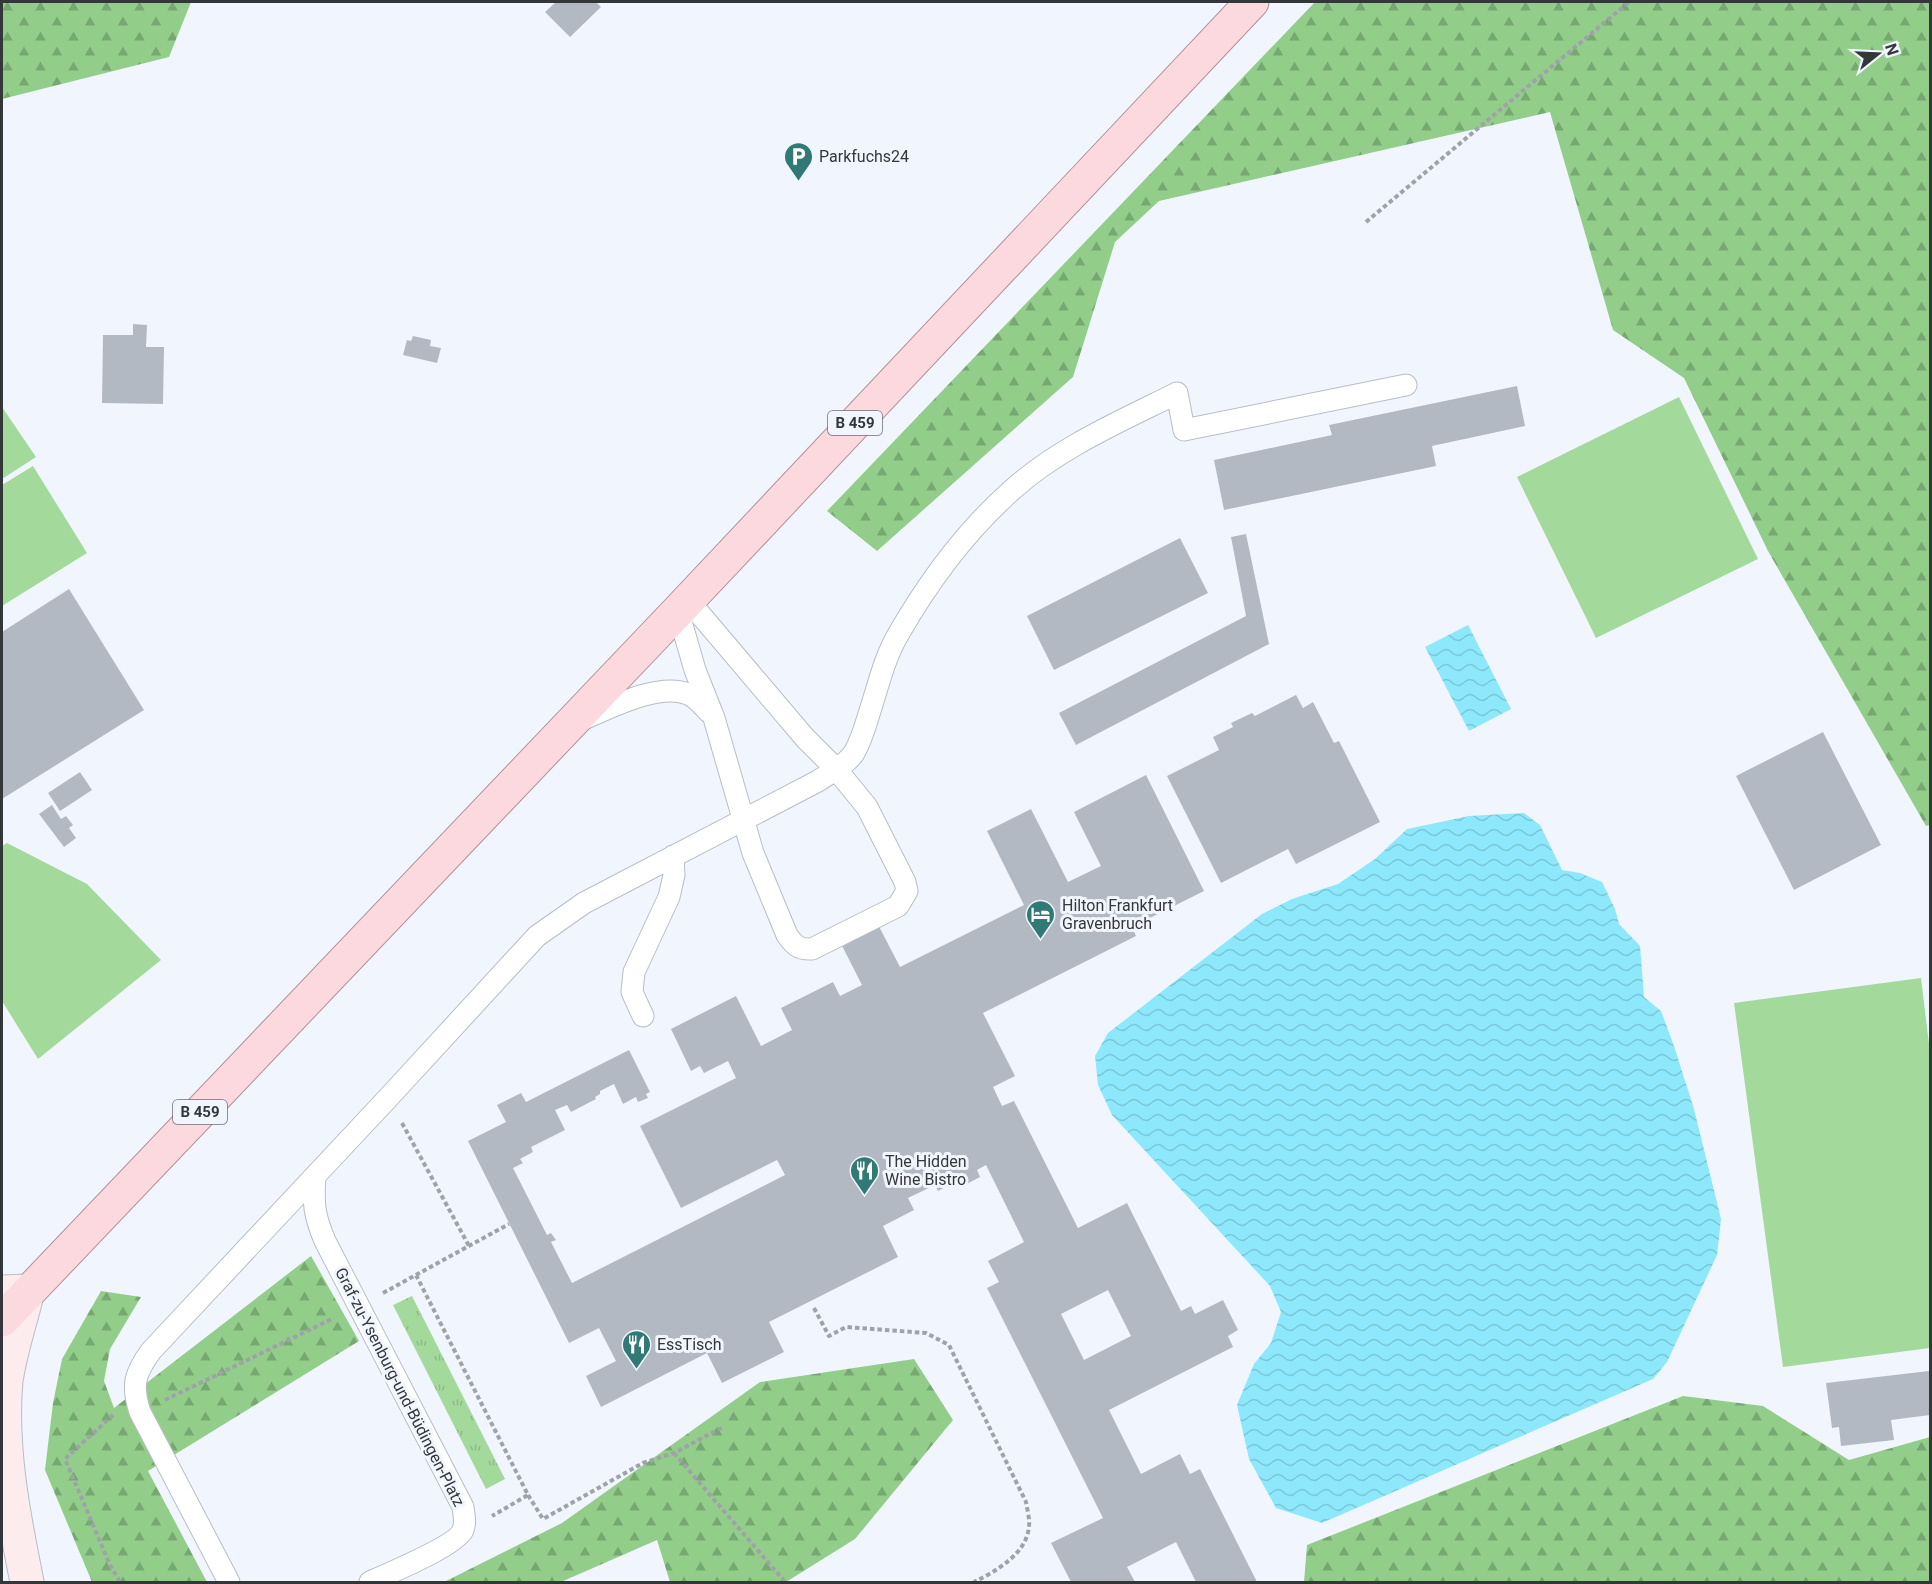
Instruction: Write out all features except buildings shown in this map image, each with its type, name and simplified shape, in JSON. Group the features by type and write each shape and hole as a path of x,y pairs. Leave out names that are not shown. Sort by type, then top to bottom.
{"main road":[{"name":"B 459","path":"2,1320 15,1291 569,725 1252,2"},
{"path":"15,1291 6,1380 5,1421 12,1499 27,1582"},
{"path":"2,1538 27,1582"}],"lane":[{"path":"229,1582 137,1403 137,1370 151,1351 537,936 584,903 837,769 853,754 861,738 887,656 899,633 941,568 969,534 1012,490 1097,432 1177,393 1185,430 1406,385"},
{"path":"683,606 805,738 837,769 867,807 905,882 907,891 898,906 812,949 803,949 794,945 787,935 753,853 714,718 695,670 683,606"},
{"path":"569,725 630,700 655,693 674,692 688,694 714,718"},
{"path":"643,1016 632,992 633,972 669,897 674,875 673,856"},
{"name":"Graf-zu-Ysenburg-und-Büdingen-Platz","path":"315,1176 313,1202 316,1220 463,1507 465,1520 463,1532"},
{"path":"370,1582 450,1543 463,1532"}],"path":[{"path":"1365,222 1629,2"},
{"path":"388,1098 469,1246"},
{"path":"120,1582 110,1565 65,1459 137,1403 359,1306 509,1224"},
{"path":"416,1275 528,1495 543,1519 643,1462 674,1453 723,1427"},
{"path":"814,1308 829,1336 846,1328 926,1333 949,1345 1026,1502 1029,1526 1023,1545 998,1570 974,1582"},
{"path":"674,1453 785,1582"},
{"path":"463,1532 528,1495"}],"green space":[{"path":"2,2 191,2 169,57 2,99"},
{"path":"1315,2 1930,2 1930,825 1926,826 1768,551 1684,378 1613,330 1550,112 1159,201 1115,242 1073,377 877,551 827,511"},
{"path":"1679,397 1758,559 1596,638 1517,477"},
{"path":"2,407 36,457 2,479"},
{"path":"33,466 87,553 2,606 2,485"},
{"path":"7,843 87,884 161,960 38,1059 2,1001 2,846"},
{"path":"1921,978 1930,1052 1930,1348 1783,1367 1734,1003"},
{"path":"311,1256 359,1341 148,1471 207,1582 92,1582 45,1470 53,1403 62,1359 101,1291 141,1297 110,1349 104,1381 114,1408"},
{"path":"412,1296 505,1479 486,1489 393,1305"},
{"path":"914,1359 953,1420 855,1539 786,1582 670,1582 657,1540 561,1582 444,1582 562,1523 760,1382"},
{"path":"1683,1396 1763,1406 1849,1460 1930,1437 1930,1582 1304,1582 1307,1545"}],"water":[{"path":"1468,625 1511,709 1469,731 1425,647"},
{"path":"1524,813 1540,825 1562,870 1580,873 1602,882 1615,909 1619,924 1640,946 1644,997 1661,1011 1694,1109 1721,1219 1717,1255 1667,1362 1653,1379 1322,1523 1276,1508 1249,1459 1237,1405 1254,1364 1271,1343 1281,1312 1270,1286 1112,1115 1098,1085 1095,1056 1108,1033 1262,914 1292,899 1338,884 1375,859 1407,829 1469,816"}],"place":[{"name":"Parkfuchs24","path":"798,182"},
{"name":"Hilton Frankfurt Gravenbruch","path":"1041,940"},
{"name":"The Hidden Wine Bistro","path":"864,1196"},
{"name":"EssTisch","path":"636,1370"}]}
